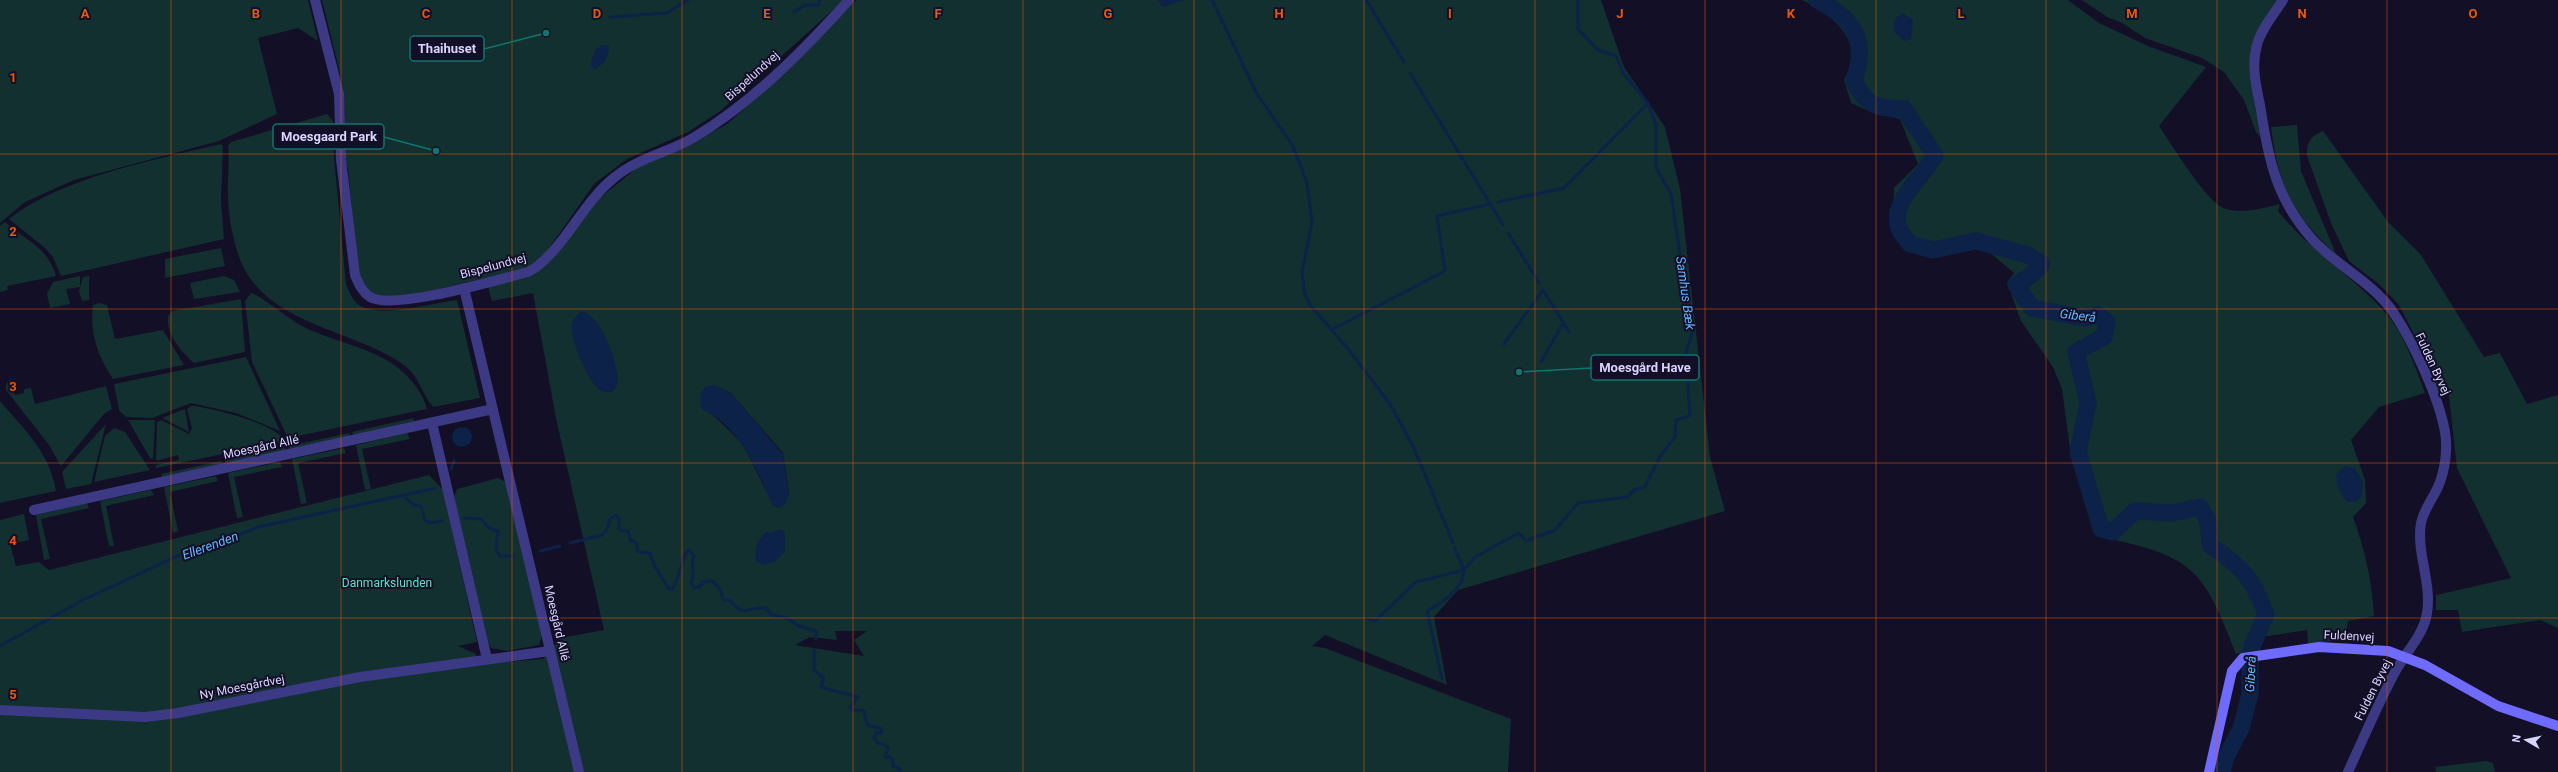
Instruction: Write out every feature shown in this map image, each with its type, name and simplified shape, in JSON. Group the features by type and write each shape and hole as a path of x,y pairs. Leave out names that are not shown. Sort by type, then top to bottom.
{"street":[{"name":"Bispelundvej","path":"315,0 339,94 341,160 355,275 361,289 371,298 395,302 464,288 528,272 536,268 599,191 613,178 633,163 691,139 723,119 819,33 849,0"},
{"name":"Fulden Byvej","path":"2282,0 2263,31 2254,58 2255,76 2265,137 2274,177 2294,217 2314,241 2377,294 2390,309 2411,345 2430,387 2439,408 2445,434 2446,453 2442,472 2437,488 2426,506 2420,533 2428,600 2427,615 2406,656 2395,672 2348,772"},
{"name":"Moesgård Allé","path":"464,288 579,772"},
{"name":"Moesgård Allé","path":"34,510 493,409"},
{"path":"432,423 487,659"},
{"name":"Fuldenvej","path":"2209,772 2232,671 2244,658 2319,647 2368,649 2406,656 2498,706 2558,726"},
{"name":"Ny Moesgårdvej","path":"0,710 145,717 178,713 360,676 550,651"}],"green space":[{"path":"0,0 308,0 318,41 298,28 258,38 277,114 219,141 74,180 25,202 0,223"},
{"path":"322,0 844,0 719,112 688,132 627,159 594,184 547,251 533,264 520,270 404,297 376,297 366,289 358,272 348,169 345,162 345,112 340,73"},
{"name":"Danmarkslunden","path":"856,0 1601,0 1624,67 1665,127 1680,189 1710,457 1725,511 1458,590 1434,617 1447,685 1325,635 1312,646 1325,648 1511,719 1508,772 0,772 0,520 24,514 29,540 10,544 16,566 39,562 49,570 429,475 443,490 477,642 458,646 476,654 480,664 543,659 560,638 604,630 557,423 533,293 492,301 488,286 527,277 600,198 638,167 685,147 727,124 786,72","holes":["730,392 783,453 789,493 765,489 743,444 711,413","835,631 867,631 854,640 864,656 795,645 810,637 837,640"]},
{"path":"1802,0 2068,0 2099,23 2148,46 2206,67 2159,126 2181,159 2210,197 2218,205 2226,209 2246,211 2280,204 2278,211 2290,225 2370,296 2390,318 2408,349 2425,393 2379,407 2351,440 2365,480 2366,503 2353,517 2367,566 2372,590 2374,616 2348,621 2345,639 2308,644 2307,630 2262,637 2256,650 2236,654 2214,602 2203,584 2191,570 2156,551 2101,537 2096,533 2070,449 2062,389 2053,367 2021,321 2007,282 2014,273 1987,250 1971,249 1933,255 1912,252 1893,233 1894,188 1918,164 1900,119 1871,112 1851,103 1844,80 1852,62 1848,40 1843,31 1828,16"},
{"path":"2082,0 2278,0 2251,49 2249,71 2260,137 2256,132 2244,100 2224,72 2202,58 2145,38 2122,23 2107,17"},
{"path":"327,114 333,121 334,157 346,284 354,301 369,309 380,311 407,309 457,300 480,398 433,407 413,374 404,365 360,342 287,311 266,296 250,278 238,254 231,224 228,202 228,146 231,142"},
{"path":"2297,125 2301,171 2336,254 2308,226 2298,212 2283,182 2274,147 2271,127"},
{"path":"2323,131 2388,222 2421,255 2484,357 2500,353 2527,404 2558,395 2558,628 2540,620 2462,632 2458,610 2436,610 2436,595 2511,578 2457,468 2448,387 2436,390 2433,372 2399,305 2380,285 2349,261 2331,223 2307,156 2308,143 2312,137"},
{"path":"221,144 223,146 221,202 224,239 61,276 53,257 45,248 9,219 30,205 55,192 82,181 168,156"},
{"path":"5,222 42,251 52,266 56,276 7,286 8,290 0,292 0,226"},
{"path":"221,248 225,266 165,278 165,259"},
{"path":"80,276 80,287 66,289 70,304 50,308 47,294 53,282"},
{"path":"89,276 89,300 82,301 79,291 83,277"},
{"path":"224,276 234,280 240,292 194,299 190,283"},
{"path":"251,293 255,294 304,327 376,354 387,360 411,380 419,391 427,409 288,438 252,362 245,301"},
{"path":"241,299 245,352 194,363 175,342 169,330 168,316 172,311"},
{"path":"99,303 107,305 115,339 163,330 184,365 113,379 99,353 92,325 93,305"},
{"path":"246,357 280,431 236,413 191,403 152,418 126,417 119,410 114,384"},
{"path":"11,379 15,395 24,393 24,389 31,388 35,404 106,386 112,409 104,414 61,466 49,445 6,390 6,384"},
{"path":"0,401 27,432 42,453 53,477 56,491 0,503"},
{"path":"191,406 211,409 257,423 279,435 284,441 156,468 156,465 179,460 178,455 156,461 157,422 161,420 189,434 192,428 187,409"},
{"path":"185,409 189,432 162,418"},
{"path":"413,418 414,421 353,435 352,432"},
{"path":"128,420 155,420 153,459 150,458"},
{"path":"106,424 91,484 66,489 62,472"},
{"path":"114,428 125,432 150,470 94,482 105,436"},
{"path":"349,433 350,436 289,449 289,446"},
{"path":"407,433 410,439 362,449 371,489 365,490 356,445"},
{"path":"286,447 285,451 225,463 225,460"},
{"path":"344,448 346,453 298,463 307,503 301,504 292,459"},
{"path":"221,461 222,464 162,477 161,474"},
{"path":"280,462 282,467 234,477 243,517 237,518 228,473"},
{"path":"216,476 218,481 170,492 178,531 173,533 164,487"},
{"path":"498,478 506,482 542,635 539,645 507,651 491,648 488,642 454,497 457,489"},
{"path":"151,490 154,495 106,506 114,546 109,546 100,501"},
{"path":"87,503 89,508 41,519 50,559 44,560 36,515"},
{"path":"2486,761 2493,763 2495,772 2436,772 2435,767"}],"water":[{"path":"1158,0 1185,0 1163,7"},
{"path":"1903,13 1913,20 1911,39 1904,41 1894,32 1893,26 1894,21"},
{"path":"602,45 609,46 608,54 603,63 594,70 590,65 595,50"},
{"path":"581,311 589,315 596,322 608,342 618,377 618,385 612,392 602,391 591,380 577,350 572,324 574,318"},
{"path":"714,385 730,392 783,454 789,493 786,503 780,508 773,506 753,464 736,437 715,416 701,409 700,395 705,387"},
{"path":"462,427 469,430 472,437 469,444 462,447 455,444 452,437 455,430"},
{"path":"2345,466 2354,468 2363,481 2362,496 2356,502 2347,502 2339,489 2336,474"},
{"path":"781,529 785,533 785,551 776,561 763,565 756,562 755,554 758,542 763,535 766,532 772,533"}],"waterway":[{"path":"610,17 667,13 688,0"},
{"path":"794,12 805,5 818,5 820,0"},
{"path":"1212,0 1257,94 1293,146 1307,183 1312,222 1302,272 1304,292 1310,305 1349,350 1390,404 1414,448 1453,543"},
{"path":"1366,0 1404,62"},
{"name":"Samhus Bæk","path":"1366,618 1375,621 1416,582 1464,570 1475,557 1519,533 1526,541 1555,530 1578,503 1628,497 1635,489 1644,488 1661,455 1675,437 1676,420 1690,416 1686,353 1692,334 1671,194 1656,168 1656,125 1648,103 1623,73 1616,56 1598,50 1578,29 1578,0"},
{"name":"Giberå","path":"1817,0 1840,14 1855,32 1859,54 1858,66 1854,81 1859,90 1868,101 1880,107 1904,109 1935,155 1909,190 1899,209 1897,218 1899,228 1910,244 1933,250 1976,241 2028,255 2042,264 2030,276 2016,285 2032,308 2084,318 2098,315 2107,322 2104,337 2076,352 2088,403 2078,452 2101,529 2113,532 2135,511 2172,513 2200,507 2208,521 2210,545 2238,567 2245,574 2256,591 2266,614 2250,652 2250,694 2241,728 2226,757 2222,772"},
{"path":"1410,73 1503,225"},
{"path":"1498,202 1564,188 1648,103"},
{"path":"1331,330 1445,271 1437,216 1490,204"},
{"path":"1508,233 1539,283"},
{"path":"1504,344 1543,290 1569,332"},
{"path":"1541,362 1563,323"},
{"name":"Ellerenden","path":"451,469 454,461"},
{"name":"Ellerenden","path":"0,646 83,600 188,551 207,548 258,527 436,488"},
{"path":"403,495 413,505 421,506 425,520 429,523 442,521"},
{"path":"570,543 602,535 606,531 611,518 616,515 619,519 619,530 628,531 631,541 636,542 638,552 650,553 654,565 669,589 672,589 675,584 685,556 689,550 694,556 692,563 693,578 691,582 694,588 700,587 702,582 713,581 721,591 723,600 730,600 735,606 743,610 766,608 772,615 787,618 797,625 816,631 816,639"},
{"path":"464,518 481,519 489,528 498,531 496,549 500,556 514,556"},
{"path":"540,551 560,546"},
{"path":"1442,679 1427,611 1439,604 1451,594 1461,582 1463,569 1455,548"},
{"path":"814,650 814,670 824,678 821,687 858,697 850,707 852,710 864,711 867,725 882,729 881,733 876,733 874,738 878,743 884,744 888,748 885,757 892,758 893,766 900,769 900,772"}],"place":[{"name":"Thaihuset","path":"546,33"},
{"name":"Moesgaard Park","path":"436,151"},
{"name":"Moesgård Have","path":"1519,372"}]}
